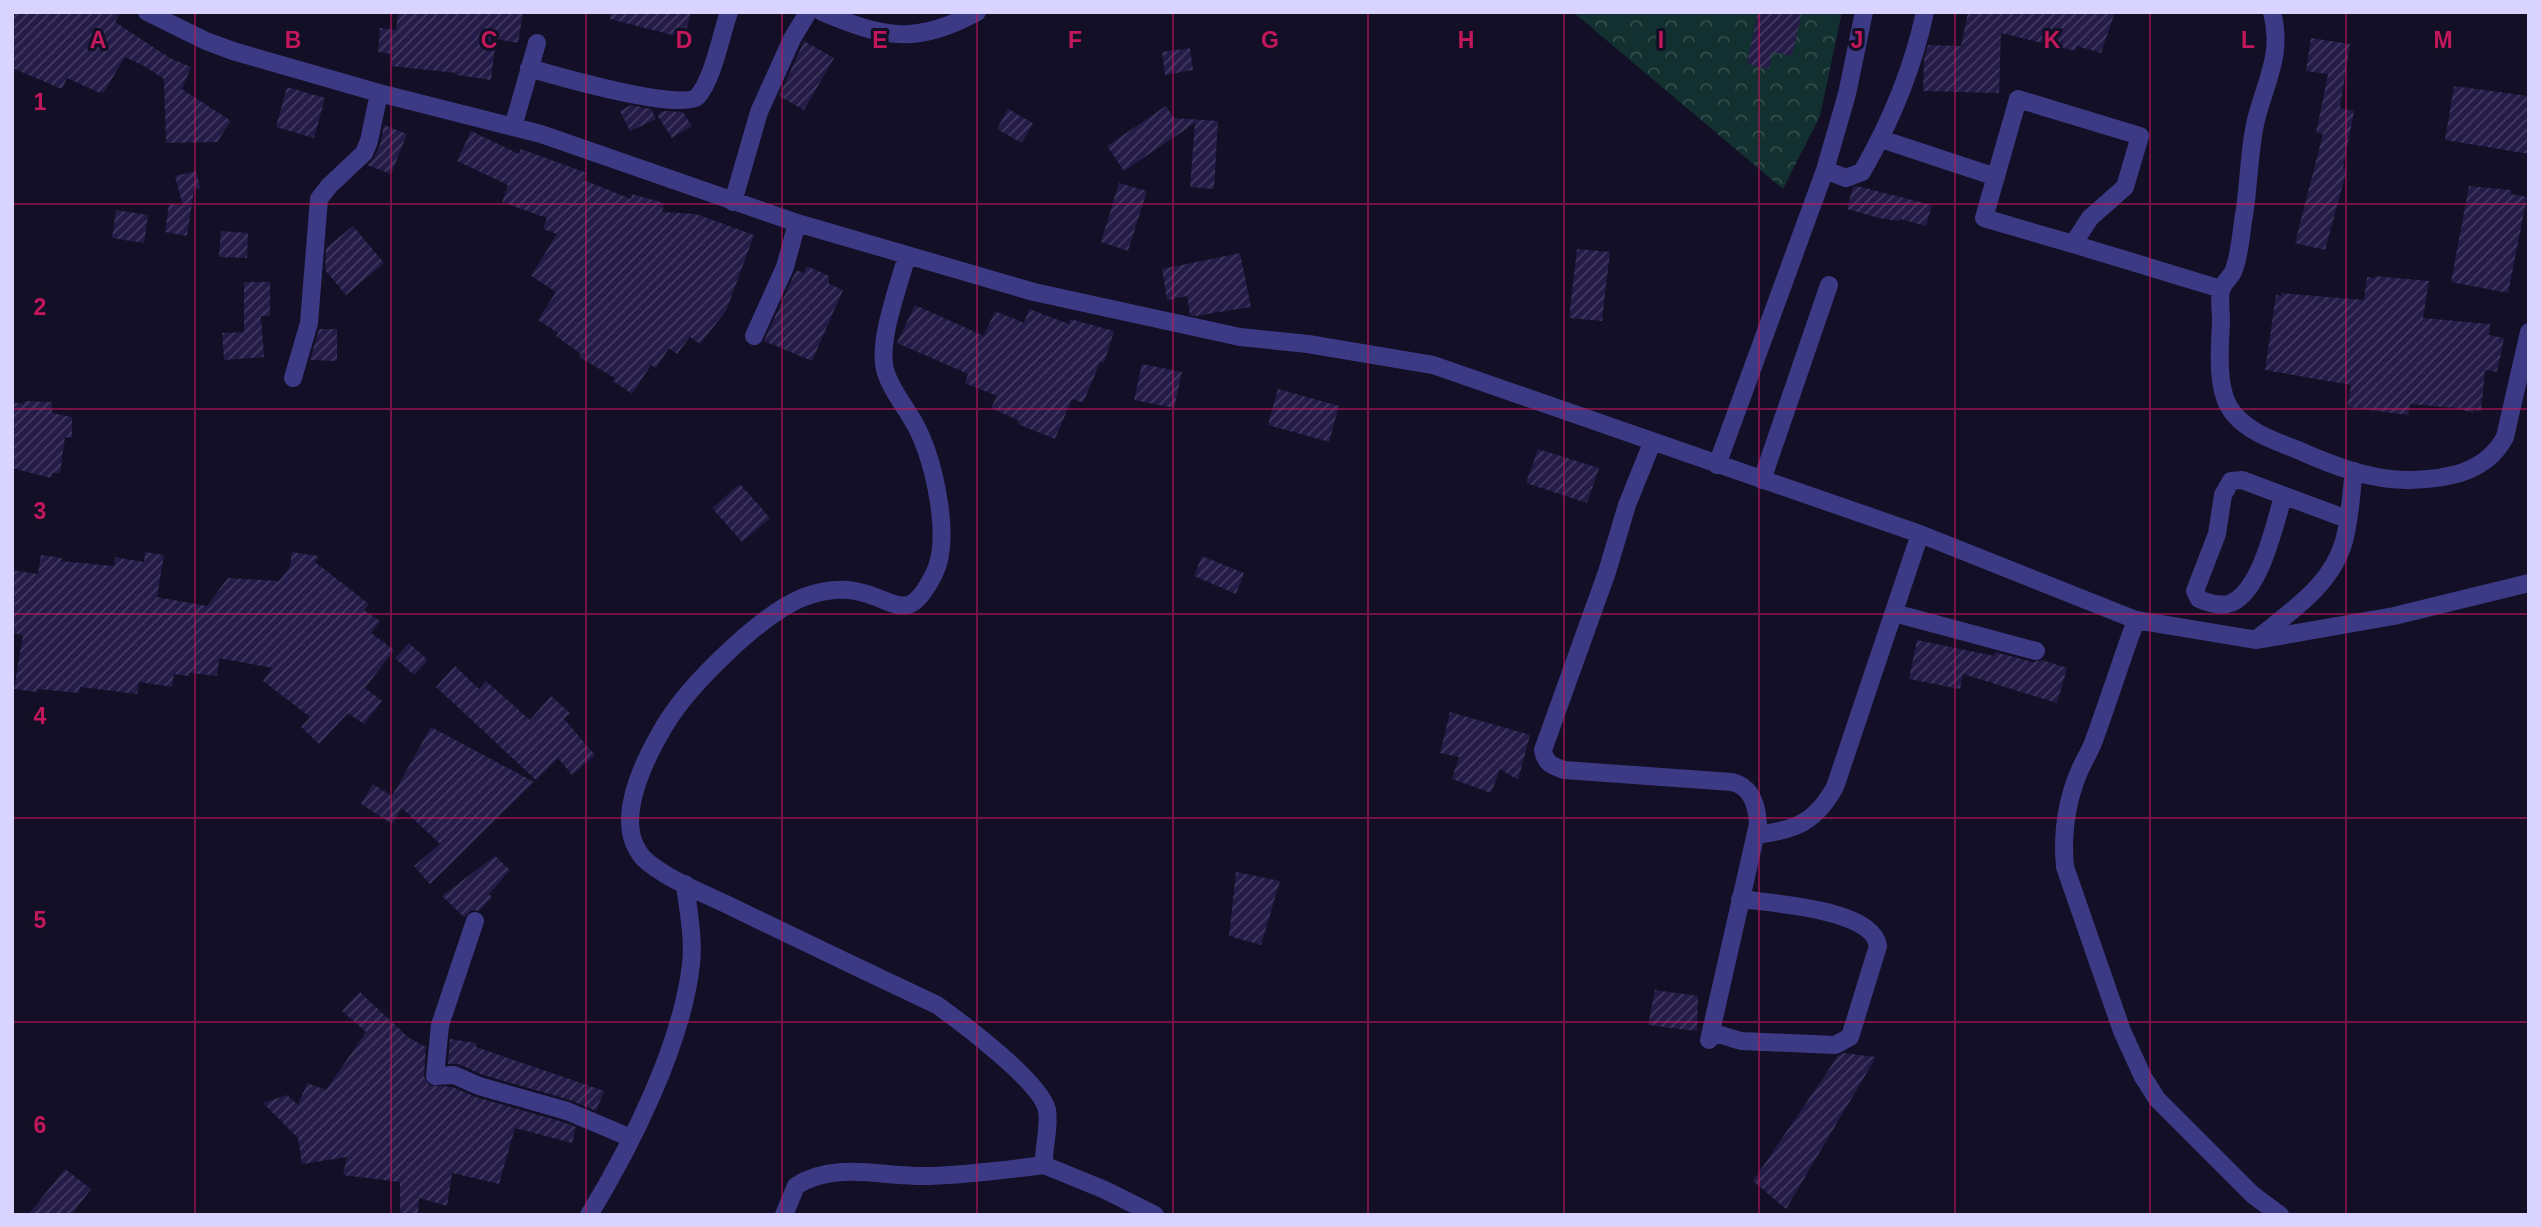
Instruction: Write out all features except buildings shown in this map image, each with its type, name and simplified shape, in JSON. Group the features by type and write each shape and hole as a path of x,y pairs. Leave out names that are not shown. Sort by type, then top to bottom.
{"street":[{"path":"147,12 224,47 379,93 541,134 797,223 1034,292 1240,337 1308,344 1433,365 1920,534 2136,620 2257,640 2394,616 2529,583"},
{"path":"529,68 577,82 660,99 693,101 707,80 729,12"},
{"path":"733,202 759,112 797,29 808,12"},
{"path":"822,12 875,32 906,35 939,29 978,12"},
{"path":"1717,465 1825,170 1847,94 1864,12"},
{"path":"1825,170 1846,178 1862,172 1881,139 1918,46 1925,12"},
{"path":"2273,12 2276,27 2275,56 2255,125 2248,193 2233,271 2221,289 2221,373 2224,394 2234,414 2263,436 2354,471 2397,481 2454,476 2481,465 2499,448 2505,437 2529,332"},
{"path":"513,127 537,43"},
{"path":"293,378 309,323 319,200 328,186 364,153 379,93"},
{"path":"2073,244 2090,218 2125,187 2140,136 2018,99 1984,218 2221,289"},
{"path":"1881,139 1996,177"},
{"path":"754,336 785,267 797,223"},
{"path":"907,256 886,329 883,358 886,374 916,428 929,461 942,539 940,559 934,574 915,602 904,607 855,591 824,591 800,599 760,625 722,658 675,708 653,750 628,812 634,844 643,857 685,884 937,1005 962,1023 1041,1096 1048,1114 1044,1165"},
{"path":"1762,480 1829,285"},
{"path":"1652,443 1627,505 1607,572 1545,742 1545,759 1552,766 1564,770 1740,784 1747,789 1755,803 1758,824 1740,899 1710,1036 1741,1041 1835,1045 1850,1037 1878,946 1871,931 1827,910 1740,899"},
{"path":"2257,640 2320,586 2343,542 2354,471"},
{"path":"2283,497 2259,569 2247,590 2238,599 2223,605 2199,600 2194,591 2217,534 2227,485 2242,480 2347,519"},
{"path":"1756,835 1787,831 1808,819 1829,798 1844,762 1920,534"},
{"path":"1894,613 2036,651"},
{"path":"2136,620 2092,747 2078,774 2070,800 2063,844 2065,867 2122,1031 2143,1077 2157,1099 2253,1195 2280,1215"},
{"path":"589,1215 619,1165 668,1055 686,996 691,961 685,884"},
{"path":"475,921 440,1025 434,1085 454,1075 478,1087 567,1111 631,1138"},
{"path":"784,1215 796,1186 817,1175 835,1172 927,1177 1044,1165 1105,1190 1155,1215"}],"green space":[{"path":"1573,12 1842,12 1820,116 1783,189"}]}
